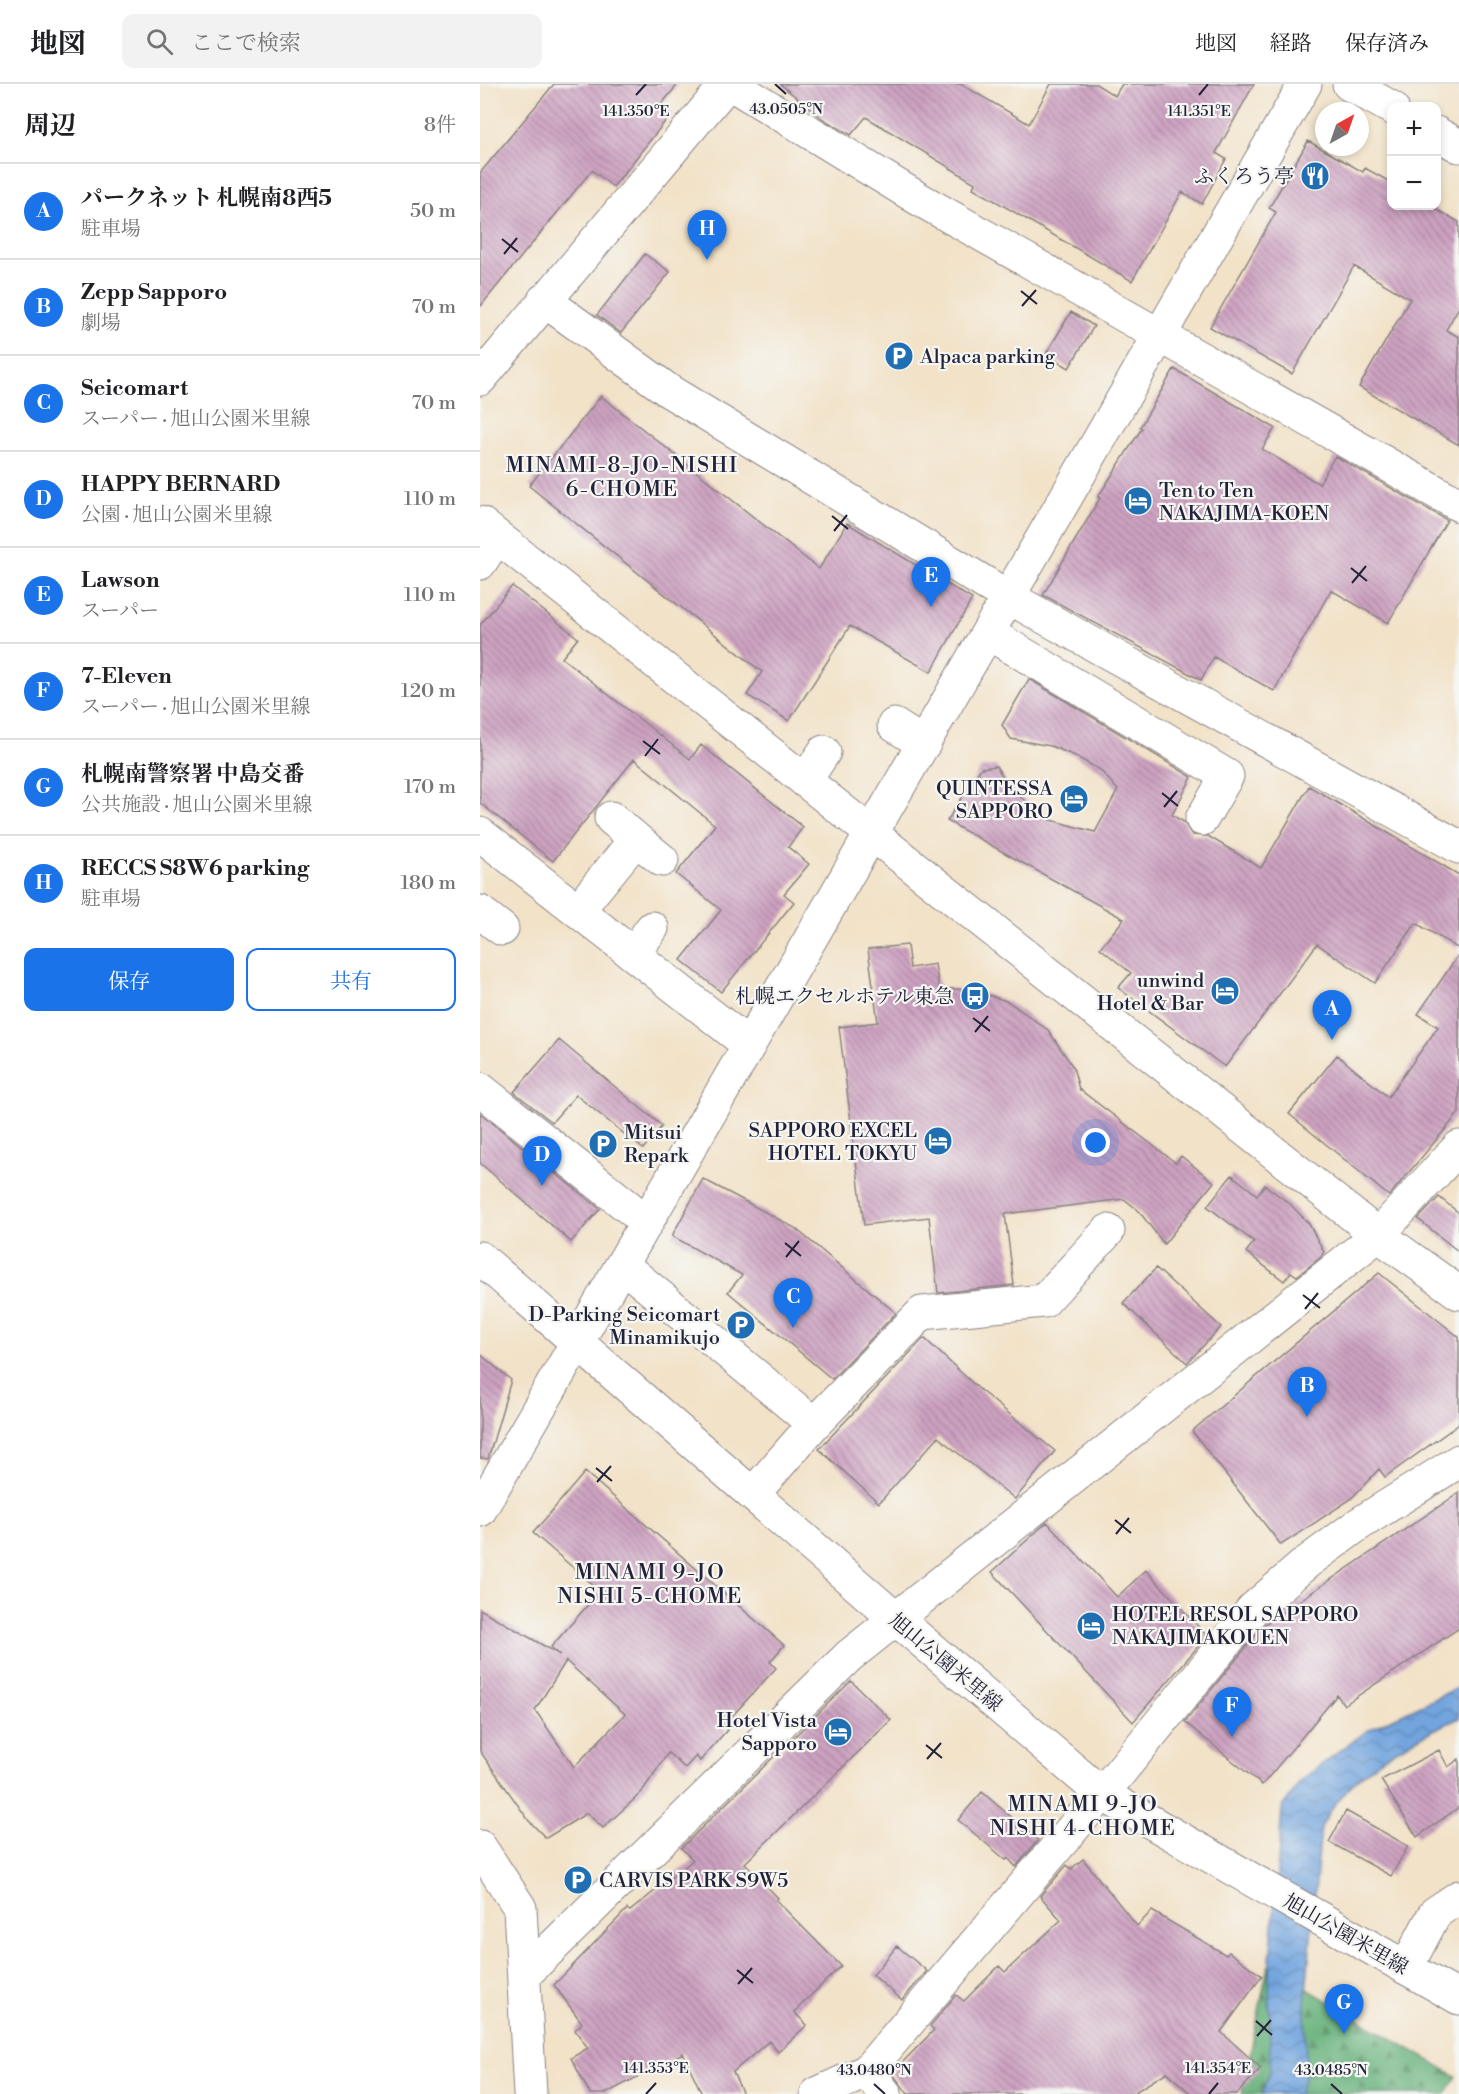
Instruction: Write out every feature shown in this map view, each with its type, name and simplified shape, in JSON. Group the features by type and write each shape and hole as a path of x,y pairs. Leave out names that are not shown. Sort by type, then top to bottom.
{"street":[{"path":"480,380 544,300 729,84 914,207 1160,334 1459,506"},
{"path":"480,1510 988,633 1008,597 1057,489 1160,334 1305,84"},
{"path":"1349,84 1387,105"},
{"path":"1441,135 1459,146"},
{"path":"544,300 669,391 1008,597 1459,847"},
{"path":"486,541 805,781 1378,1235 1459,1293"},
{"path":"988,633 1227,776 1202,819"},
{"path":"894,725 924,744"},
{"path":"805,781 824,752"},
{"path":"611,818 662,860"},
{"path":"480,834 749,1045"},
{"path":"578,910 636,839"},
{"path":"633,954 652,928"},
{"path":"480,1089 647,1222"},
{"path":"525,1975 849,1656 1378,1235 1459,1147"},
{"path":"753,1494 814,1424 922,1313 1044,1301 1108,1230"},
{"name":"旭山公園米里線","path":"480,1258 896,1619 1102,1794 1459,1998"},
{"path":"622,1266 814,1424"},
{"path":"817,2094 876,2083 1102,1794 1253,1609 1306,1563 1359,1524 1459,1461"},
{"path":"480,1847 520,1908 530,2094"},
{"path":"1406,1968 1435,1913 1459,1897"}],"green space":[{"path":"1268,1966 1456,2076 1446,2094 1242,2094"}],"water":[{"path":"1459,1687 1459,1718 1380,1760 1348,1789 1333,1807 1321,1827 1305,2004 1306,2072 1299,2094 1262,2094 1270,2071 1269,1974 1282,1809 1301,1780 1368,1730"}],"building":[{"path":"554,84 678,84 661,105 671,114 613,187 592,170 480,307 480,173"},
{"path":"780,84 961,84 1029,124 1051,84 1096,84 1115,96 1122,84 1254,84 1216,153 1226,159 1202,204 1182,192 1132,281 973,188 975,183 866,117 851,135 823,119"},
{"path":"1308,141 1315,145 1315,156 1335,156 1363,172 1365,168 1387,180 1387,210 1437,210 1459,222 1459,307 1446,330 1459,337 1459,445 1359,387 1410,299 1354,266 1292,374 1210,327 1276,212 1269,208"},
{"path":"645,254 670,272 621,333 597,315"},
{"path":"1071,312 1094,326 1069,368 1046,354"},
{"path":"1174,369 1275,428 1262,449 1319,484 1335,456 1447,520 1388,623 1331,590 1274,691 1214,657 1201,680 1043,595 1100,498 1098,497 1142,428 1140,427"},
{"path":"601,396 819,569 847,523 972,599 931,672 850,626 789,721 747,695 762,672 529,486"},
{"path":"512,586 578,638 562,658 690,759 701,745 803,827 788,847 809,864 784,894 794,902 721,992 681,960 721,910 676,874 715,825 634,759 553,861 480,803 480,625"},
{"path":"1029,679 1192,777 1172,815 1184,822 1192,835 1208,836 1261,868 1309,786 1459,875 1459,949 1416,923 1375,983 1317,944 1225,1067 1118,988 1131,973 1100,948 1124,919 947,821 981,768 996,766 1011,790 1051,820 1095,832 1118,790 1100,770 1051,746 1011,739 1002,725"},
{"path":"907,945 910,968 935,964 939,988 973,990 1009,1002 1048,1030 1073,1067 1079,1089 1176,1163 1181,1156 1214,1182 1164,1244 1138,1210 1124,1199 1005,1214 1014,1285 938,1293 929,1217 864,1225 839,1027 878,1022 868,949"},
{"path":"1459,954 1459,1113 1389,1196 1289,1114 1337,1055 1388,1097 1438,1027 1418,1014"},
{"path":"559,1040 662,1126 643,1149 576,1095 552,1122 514,1092"},
{"path":"480,1113 600,1209 571,1242 480,1163"},
{"path":"1232,1175 1257,1195 1265,1185 1290,1204 1309,1224 1324,1252 1321,1257 1297,1276 1291,1272 1284,1281 1246,1252 1254,1242 1207,1206"},
{"path":"703,1179 795,1228 896,1313 832,1379 728,1292 742,1275 672,1236"},
{"path":"1439,1197 1459,1213 1459,1252 1418,1219"},
{"path":"1156,1268 1221,1327 1187,1363 1123,1303"},
{"path":"1379,1273 1459,1337 1459,1424 1385,1477 1379,1469 1351,1499 1281,1545 1192,1431"},
{"path":"924,1338 980,1390 1055,1451 1015,1499 938,1437 879,1503 819,1449"},
{"path":"480,1354 511,1380 488,1459 480,1458"},
{"path":"585,1472 784,1645 770,1662 776,1668 723,1726 727,1730 700,1761 696,1756 685,1768 668,1753 641,1793 603,1828 587,1813 546,1838 529,1821 480,1751 480,1609 560,1655 551,1647 600,1591 533,1533","holes":["566,1661 625,1714 574,1767 535,1710"]},
{"path":"1459,1493 1459,1628 1344,1705 1337,1695 1262,1785 1185,1722 1265,1624"},
{"path":"1047,1522 1117,1597 1146,1570 1207,1636 1133,1722 992,1572"},
{"path":"851,1681 891,1720 745,1863 778,1898 776,1900 841,1966 794,2012 807,2025 778,2052 769,2041 733,2072 743,2094 702,2094 683,2053 605,2094 590,2094 571,2058 588,2048 575,2030 582,2023 554,1985 627,1909 630,1911 693,1860 681,1848"},
{"path":"1439,1750 1448,1767 1459,1759 1459,1807 1417,1837 1381,1780"},
{"path":"982,1792 1038,1840 1016,1867 1008,1858 1006,1860 958,1820"},
{"path":"1346,1811 1408,1846 1391,1876 1329,1842"},
{"path":"1083,1859 1137,1926 1152,1911 1226,1955 1229,1952 1262,1976 1221,2032 1261,2068 1237,2094 1191,2094 1167,2072 1132,2094 908,2094 892,2073 934,2030 930,2026 956,1995 964,2001 999,1966 1005,1972 1061,1920 1040,1896 1067,1865 1071,1869"},
{"path":"897,1946 927,1971 902,2000 873,1975"}],"place":[{"name":"ふくろう亭","path":"1315,176"},
{"name":"RECCS S8W6 parking","path":"707,260"},
{"name":"Alpaca parking","path":"899,356"},
{"name":"Ten to Ten NAKAJIMA-KOEN","path":"1138,501"},
{"name":"Lawson","path":"931,607"},
{"name":"QUINTESSA SAPPORO","path":"1074,799"},
{"name":"unwind Hotel & Bar","path":"1225,991"},
{"name":"札幌エクセルホテル東急","path":"975,996"},
{"name":"パークネット 札幌南8西5","path":"1332,1040"},
{"name":"SAPPORO EXCEL HOTEL TOKYU","path":"938,1141"},
{"name":"Mitsui Repark","path":"603,1144"},
{"name":"HAPPY BERNARD","path":"542,1186"},
{"name":"D-Parking Seicomart Minamikujo","path":"741,1325"},
{"name":"Seicomart","path":"793,1328"},
{"name":"Zepp Sapporo","path":"1307,1417"},
{"name":"HOTEL RESOL SAPPORO NAKAJIMAKOUEN","path":"1091,1626"},
{"name":"Hotel Vista Sapporo","path":"838,1732"},
{"name":"7-Eleven","path":"1232,1737"},
{"name":"CARVIS PARK S9W5","path":"578,1880"},
{"name":"札幌南警察署 中島交番","path":"1344,2034"}],"district":[{"name":"MINAMI-8-JO-NISHI 6-CHOME","path":"622,477"},
{"name":"MINAMI 9-JO NISHI 5-CHOME","path":"650,1584"},
{"name":"MINAMI 9-JO NISHI 4-CHOME","path":"1083,1816"}]}
